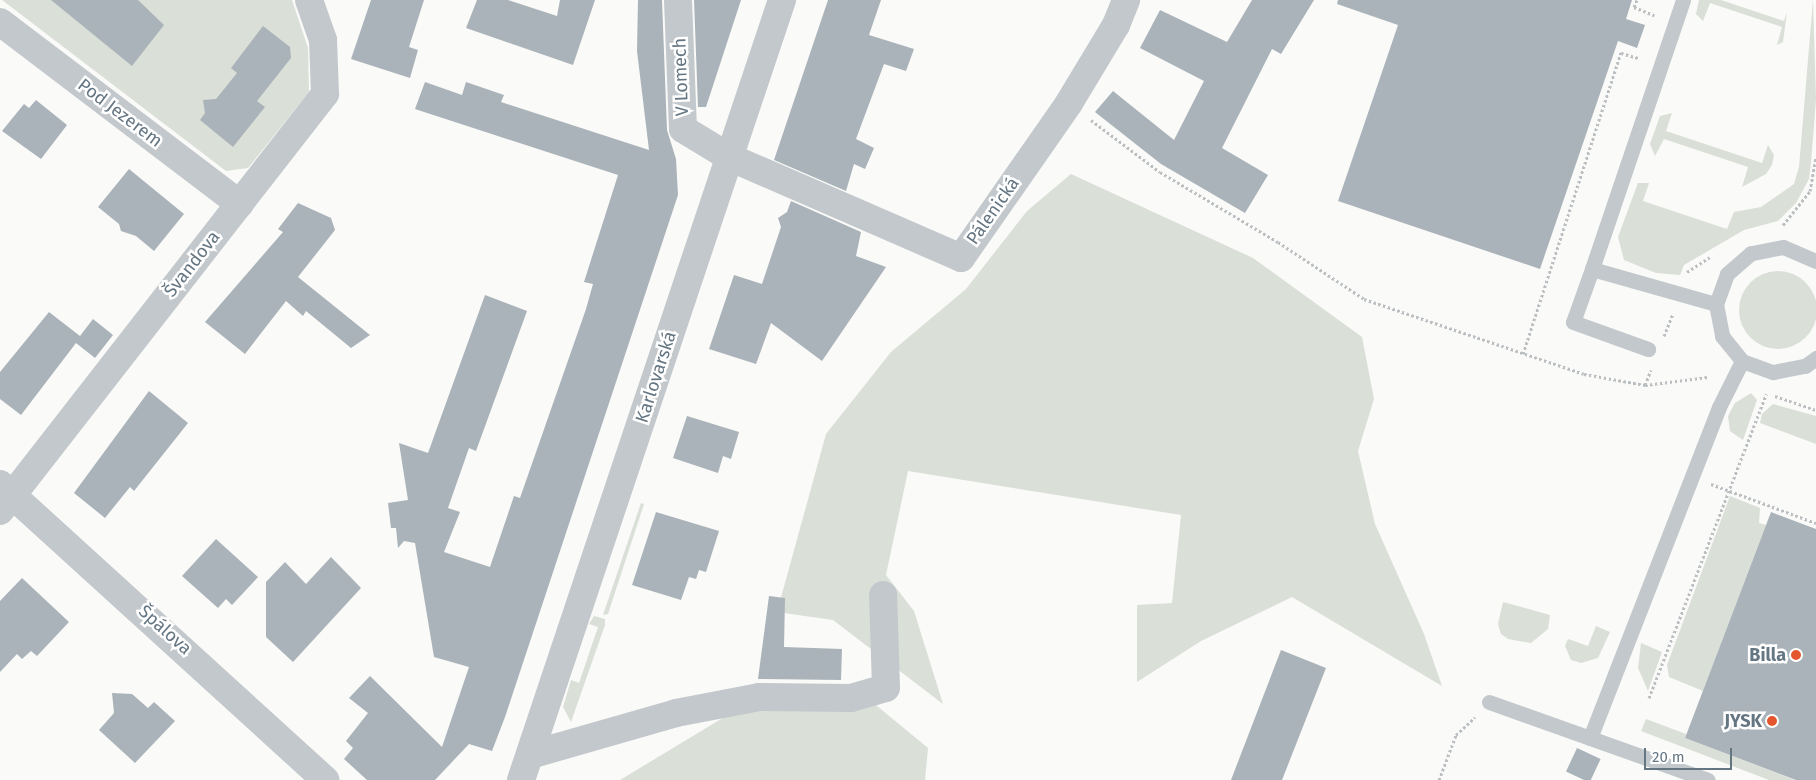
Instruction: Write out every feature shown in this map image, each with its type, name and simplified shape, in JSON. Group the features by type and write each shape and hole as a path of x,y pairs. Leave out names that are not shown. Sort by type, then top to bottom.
{"street":[{"name":"Švandova","path":"4,497 326,94 323,40 309,0"},
{"name":"V Lomech","path":"678,0 683,129 729,157"},
{"name":"Karlovarská","path":"526,768 782,0"},
{"name":"Pálenická","path":"729,157 961,258 1068,102 1116,25 1126,0"},
{"name":"Pod Jezerem","path":"0,22 240,204"},
{"name":"Špálova","path":"4,497 325,780"},
{"name":"Karlovarská","path":"526,768 676,713 759,697 851,698 886,688 883,595"}],"lane":[{"path":"1648,349 1573,322 1683,0"},
{"path":"1815,257 1783,248 1752,253 1727,274 1716,304 1722,336 1742,361 1773,372 1797,368 1816,358"},
{"path":"1592,269 1716,304"},
{"path":"1590,738 1692,476 1742,361"},
{"path":"1489,702 1708,780"}],"path":[{"path":"1637,0 1634,7 1654,16 1651,24"},
{"path":"1523,354 1620,53 1639,59 1642,50"},
{"path":"1068,102 1160,172 1278,242 1364,300 1584,374 1646,385 1708,377 1766,393 1816,410"},
{"path":"1649,698 1766,393"},
{"path":"1692,476 1816,524"},
{"path":"1438,780 1456,735 1489,702"}],"shaded area":[{"path":"2,0 292,0 308,48 309,92 248,168 226,171"},
{"path":"1699,0 1721,0 1784,21 1787,12 1783,42 1777,45 1782,27 1710,3 1703,21 1696,14"},
{"path":"1813,0 1816,99 1811,163 1809,179 1796,203 1778,221 1744,230 1684,265 1680,275 1656,273 1624,260 1618,237 1638,183 1649,183 1643,201 1727,229 1734,212 1761,207 1794,184 1799,167"},
{"path":"1672,113 1666,131 1762,163 1768,145 1774,155 1772,165 1766,174 1742,187 1748,167 1664,139 1655,156 1650,144 1660,116"},
{"path":"1071,174 1253,258 1362,337 1374,399 1358,451 1375,524 1424,634 1442,686 1292,597 1201,641 1137,682 1137,605 1172,603 1181,515 908,471 886,575 914,611 943,704 833,620 777,612 826,434 891,352 966,289 1027,211"},
{"path":"1778,271 1793,274 1806,282 1814,295 1817,310 1814,325 1806,338 1793,346 1778,349 1763,346 1750,338 1742,325 1739,310 1742,295 1750,282 1763,274"},
{"path":"1751,393 1757,400 1743,440 1730,431 1728,416 1735,403"},
{"path":"1773,404 1816,416 1816,444 1760,423 1762,414"},
{"path":"1730,496 1760,508 1759,523 1766,525 1703,691 1669,677 1667,665"},
{"path":"641,503 644,504 608,614 603,615"},
{"path":"1503,602 1550,615 1548,629 1531,643 1508,639 1501,634 1498,624"},
{"path":"594,616 605,619 605,625 571,722 563,707 571,680 579,683 598,627 589,624"},
{"path":"1596,626 1610,632 1598,658 1581,663 1571,660 1565,646 1568,639 1588,646"},
{"path":"1641,643 1662,652 1648,691 1638,668"},
{"path":"871,701 928,748 925,780 620,780 736,710"},
{"path":"1646,719 1686,734 1685,738 1795,780 1769,780 1641,731"}],"building":[{"path":"51,0 138,0 164,25 132,66"},
{"path":"371,0 424,0 409,47 418,50 410,78 351,59"},
{"path":"477,0 508,0 557,16 560,0 595,0 573,65 466,28"},
{"path":"638,0 662,0 667,130 676,159 678,195 505,717 492,751 469,744 435,780 367,780 344,759 353,748 346,741 368,713 349,698 370,676 442,747 469,667 434,657 415,543 404,541 398,548 396,528 391,528 388,503 408,500 399,443 428,453 485,295 527,311 476,451 469,448 448,508 460,512 444,552 490,567 514,496 520,498 586,309 593,284 584,282 618,175 415,109 425,82 462,95 466,82 504,95 501,102 649,150 637,51"},
{"path":"694,0 741,0 706,107 698,107"},
{"path":"828,0 881,0 869,35 914,49 906,71 884,64 856,139 874,148 865,169 854,164 846,191 774,160"},
{"path":"1252,0 1314,0 1281,54 1272,49 1222,148 1268,175 1245,213 1161,164 1095,112 1113,91 1174,140 1204,81 1140,48 1160,10 1227,42"},
{"path":"1338,0 1632,0 1626,19 1645,25 1637,48 1618,41 1540,269 1338,201 1398,25 1337,4"},
{"path":"263,26 290,47 291,58 257,101 265,107 233,147 200,120 205,113 203,100 216,99 237,73 231,68"},
{"path":"36,100 67,125 41,159 2,131 24,104 29,108"},
{"path":"129,169 184,214 154,251 136,236 121,231 119,224 98,207"},
{"path":"791,201 861,232 856,256 886,267 822,361 771,323 756,364 709,349 734,275 762,284 781,227 778,218 787,212"},
{"path":"298,203 331,218 335,230 298,277 370,335 351,348 306,311 303,316 286,301 245,354 205,322 283,232 278,229"},
{"path":"49,312 80,336 93,319 113,335 95,358 76,343 21,415 0,399 0,372"},
{"path":"149,391 188,423 134,491 130,487 105,518 74,493"},
{"path":"687,416 739,432 731,459 723,456 718,473 673,458"},
{"path":"656,512 719,531 706,572 699,570 696,579 689,577 681,600 632,585"},
{"path":"1771,512 1816,529 1816,780 1796,780 1685,738"},
{"path":"216,539 258,577 232,605 226,599 218,608 182,576"},
{"path":"331,557 361,588 293,662 266,637 266,582 285,562 306,584"},
{"path":"22,578 69,622 37,656 31,651 22,659 17,654 0,672 0,601"},
{"path":"769,596 785,598 784,647 842,649 841,680 758,679"},
{"path":"1281,650 1326,668 1282,780 1231,780"},
{"path":"112,693 132,694 148,708 154,702 175,721 135,763 99,730 114,713"},
{"path":"1577,748 1601,759 1591,780 1584,780 1566,772"}],"place":[{"name":"Billa","path":"1796,655"},
{"name":"JYSK","path":"1772,721"}]}
